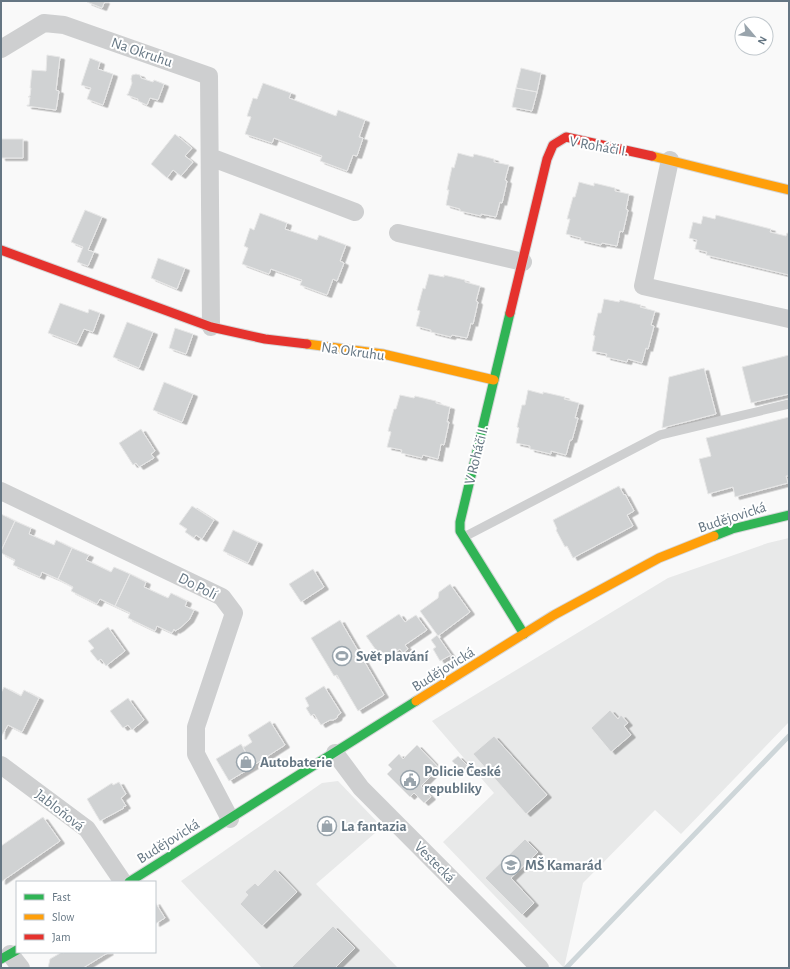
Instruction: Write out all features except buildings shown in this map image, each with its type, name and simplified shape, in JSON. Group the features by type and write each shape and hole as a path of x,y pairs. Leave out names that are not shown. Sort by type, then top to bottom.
{"street":[{"name":"Na Okruhu","path":"1,49 44,23 64,25 209,76 211,327"},
{"name":"V Roháči I.","path":"524,634 460,531 460,522 547,159 553,145 566,137 670,160 789,190"},
{"path":"210,157 355,212"},
{"path":"670,160 643,286 789,319"},
{"path":"398,233 523,262"},
{"name":"Na Okruhu","path":"1,250 211,327 265,339 349,348 383,354 494,380"},
{"name":"Do Polí","path":"1,491 222,597 234,612 196,727 196,754 230,819"},
{"name":"Budějovická","path":"131,881 554,615 659,558 732,529 789,515"},
{"name":"Vestecká","path":"335,753 361,788 540,968"},
{"name":"Jabloňová","path":"1,765 87,829 123,881"},
{"path":"10,954 21,968"}],"lane":[{"path":"464,537 660,435 789,404"}],"shaded area":[{"path":"789,538 789,722 681,834 655,810 583,883 564,968 443,842 494,793 432,721 668,578 768,543"},
{"path":"338,781 382,827 316,884 398,968 262,968 181,881 322,783"}],"waterway":[{"path":"566,968 789,736"}],"traffic: fast":[{"path":"510,313 460,522 460,531 524,634"},
{"path":"714,536 732,529 789,515"},
{"path":"131,881 416,701"},
{"path":"1,959 16,951"}],"traffic: slow":[{"path":"652,156 789,190"},
{"path":"307,344 383,354 494,380"},
{"path":"416,701 554,615 659,558 714,536"}],"traffic: jam":[{"path":"510,313 547,159 553,145 566,137 652,156"},
{"path":"1,250 211,327 265,339 307,344"}],"place":[{"name":"Svět plavání","path":"342,656"},
{"name":"Autobaterie","path":"246,762"},
{"name":"Policie České republiky","path":"410,780"},
{"name":"La fantazia","path":"327,826"},
{"name":"MŠ Kamarád","path":"511,865"}]}
